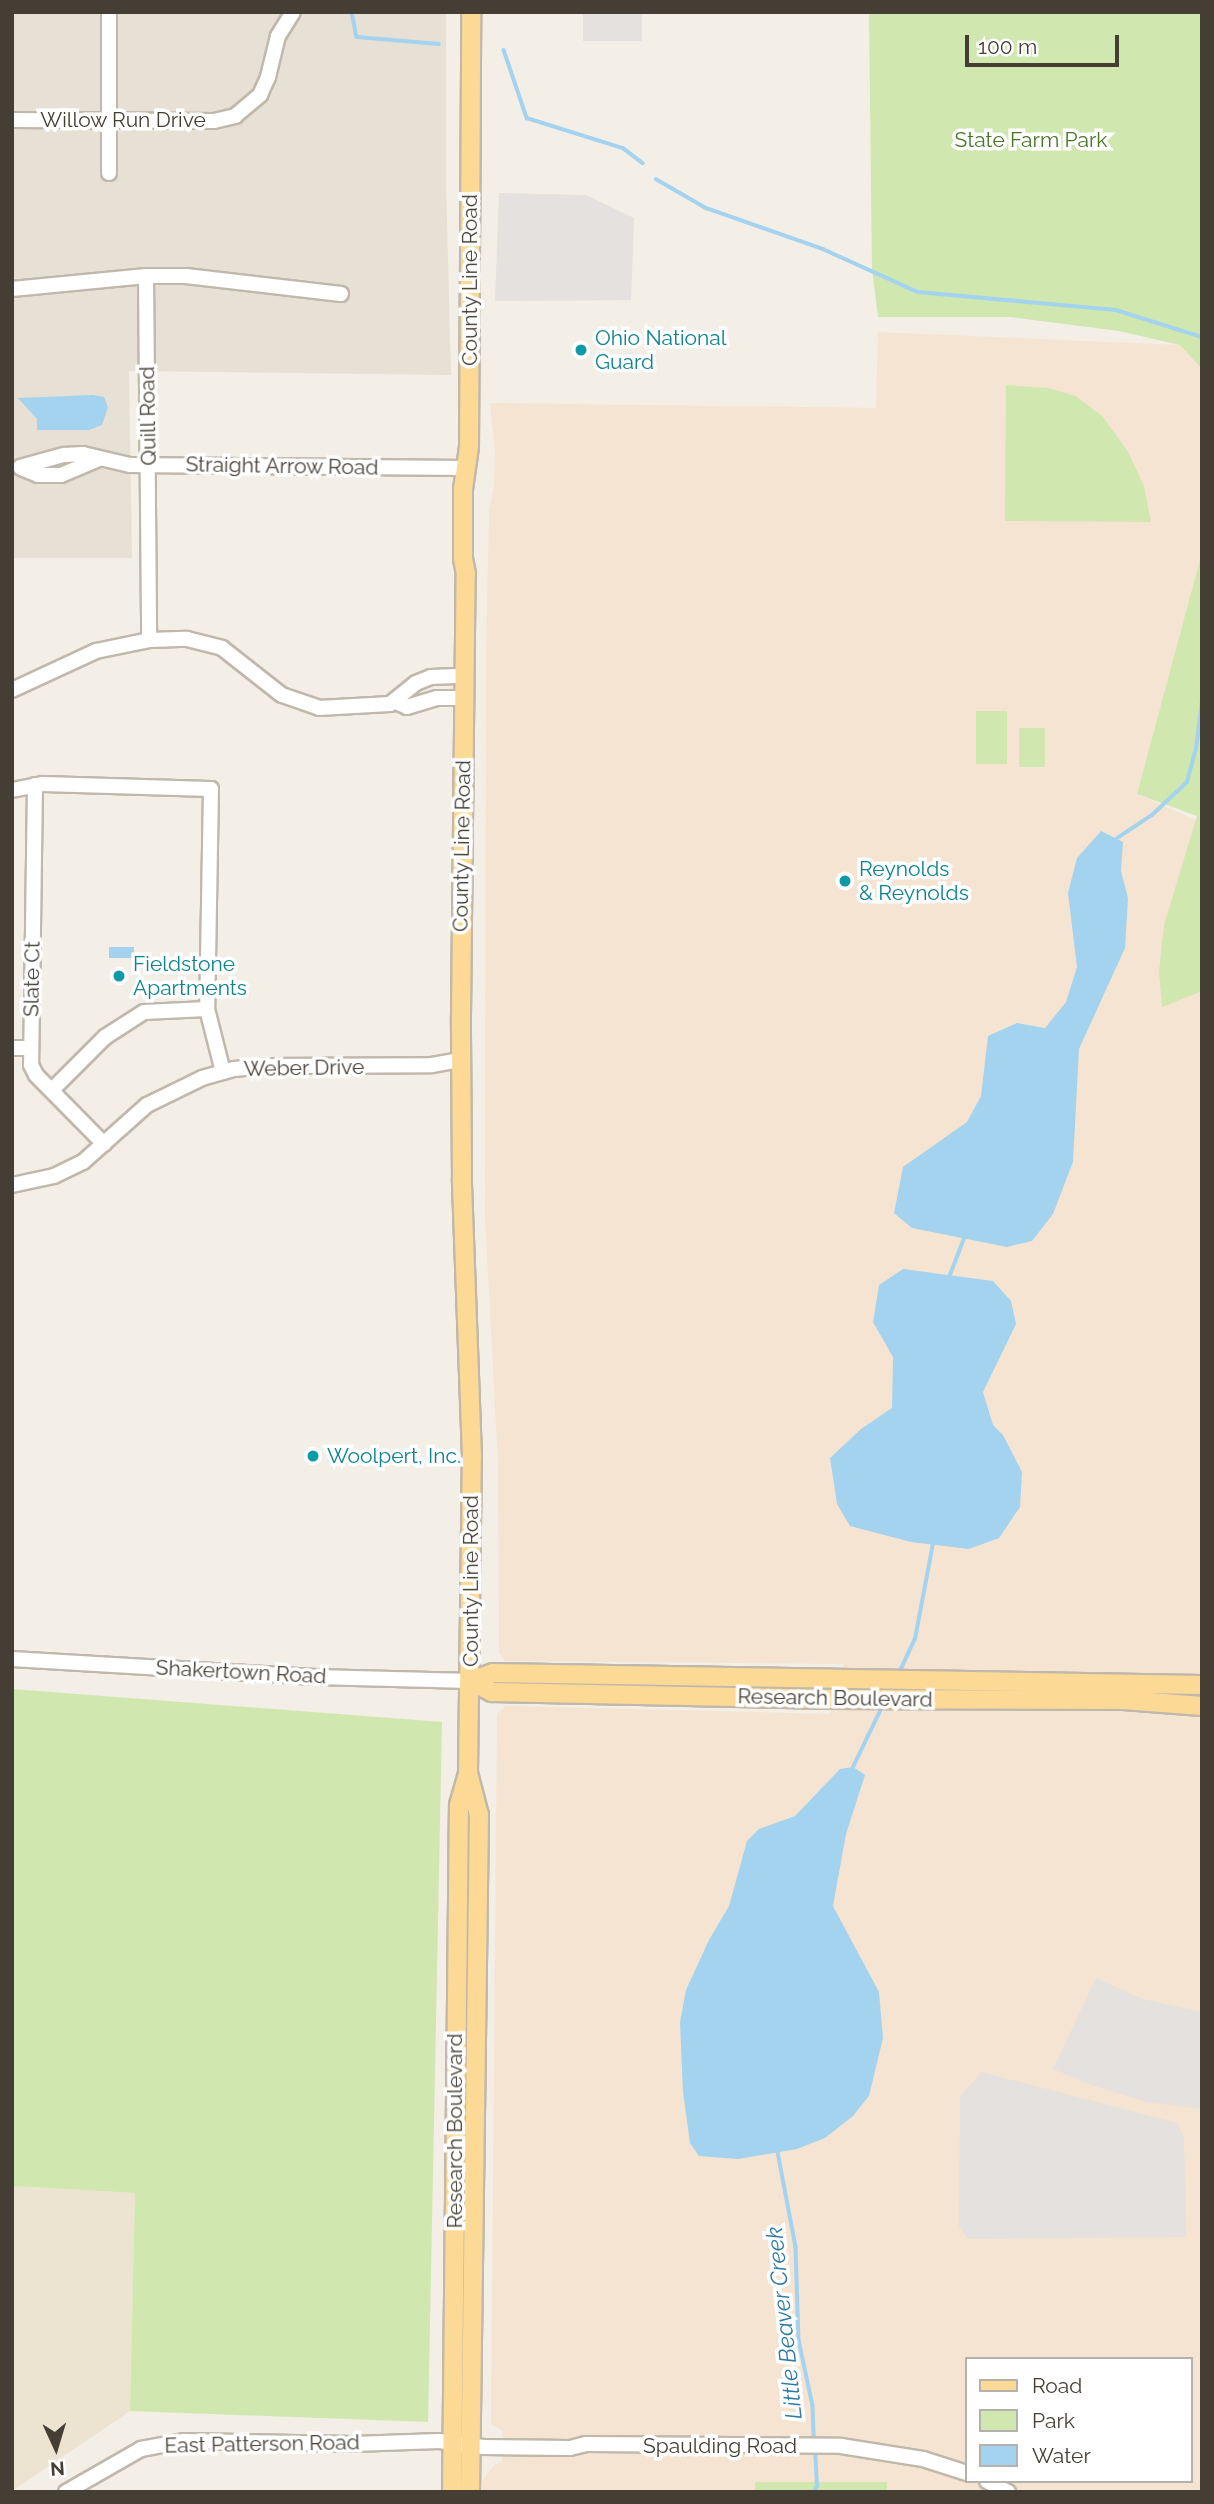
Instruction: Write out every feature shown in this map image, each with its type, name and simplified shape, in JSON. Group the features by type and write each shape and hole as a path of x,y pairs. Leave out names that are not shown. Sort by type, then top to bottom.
{"main road":[{"name":"County Line Road","path":"471,12 467,359 470,373 463,489 461,1060 472,1457 471,1681"},
{"name":"Research Boulevard","path":"471,1681 493,1672 1202,1685"},
{"name":"Research Boulevard","path":"471,1681 492,1692 831,1699 1134,1700 1202,1706"},
{"name":"Research Boulevard","path":"452,2492 459,1805 468,1773 471,1681"},
{"name":"Research Boulevard","path":"468,1773 479,1815 471,2492"},
{"path":"456,2046 475,2046"}],"street":[{"path":"109,12 109,173"},
{"name":"Willow Run Drive","path":"12,120 214,121 241,113 260,95 268,77 278,36 293,12"},
{"path":"12,289 146,276 209,277 341,294"},
{"name":"Quill Road","path":"146,276 149,640"},
{"name":"Straight Arrow Road","path":"16,466 64,455 83,454 130,465 466,468"},
{"path":"12,690 96,651 149,640 187,639 222,648 282,695 304,705 319,708 365,707 396,702 407,707 437,698 464,698"},
{"path":"396,702 402,692 431,677 464,676"},
{"path":"12,790 35,785 211,789 207,1009 223,1072"},
{"name":"Slate Ct","path":"35,785 31,1048 36,1075 104,1144"},
{"path":"52,1090 105,1037 144,1012 207,1009"},
{"path":"12,1048 31,1048"},
{"name":"Weber Drive","path":"12,1185 54,1176 83,1162 147,1105 172,1090 223,1072 267,1066 432,1065 461,1060"},
{"name":"Shakertown Road","path":"12,1660 315,1677 471,1681"},
{"name":"East Patterson Road","path":"65,2492 141,2449 184,2441 452,2442 471,2445"},
{"name":"Spaulding Road","path":"471,2445 841,2446 923,2459 965,2472"},
{"path":"991,2483 1008,2492"}],"shaded area":[{"path":"12,12 446,12 446,183 451,375 129,371 132,558 12,558"},
{"path":"583,12 642,12 642,41 583,41"},
{"path":"499,193 586,195 634,218 631,300 495,301"},
{"path":"878,332 1180,345 1202,369 1202,552 1137,794 1202,823 1202,2492 482,2492 482,2482 494,2465 502,2462 503,2431 491,2424 497,1714 506,1706 830,1714 844,1664 505,1661 499,1652 498,1463 485,1217 486,661 489,511 494,485 495,451 490,403 876,408"},
{"path":"1096,1978 1142,1999 1202,2012 1202,2109 1146,2102 1053,2069"},
{"path":"981,2072 1177,2123 1184,2137 1186,2237 968,2239 959,2226 960,2097"},
{"path":"12,2186 135,2193 130,2411 12,2491"}],"green space":[{"name":"State Farm Park","path":"869,12 1202,12 1202,369 1180,345 1119,331 1011,317 878,317 872,269"},
{"path":"1006,385 1048,388 1076,396 1102,416 1127,450 1144,486 1151,522 1005,521"},
{"path":"1202,552 1202,991 1162,1007 1159,972 1164,925 1197,816 1137,794"},
{"path":"976,711 1007,711 1007,764 976,764"},
{"path":"1019,728 1045,728 1045,767 1019,767"},
{"path":"12,1689 442,1722 428,2422 130,2411 135,2193 12,2186"},
{"path":"755,2482 887,2482 887,2492 755,2492"}],"water":[{"path":"93,395 104,397 108,407 102,425 89,430 37,430 37,419 18,398"},
{"path":"1101,831 1123,842 1121,871 1128,898 1125,948 1079,1049 1073,1162 1053,1214 1032,1241 1007,1247 912,1228 894,1213 903,1167 967,1122 981,1096 988,1036 1017,1023 1045,1028 1066,1002 1077,967 1068,893 1077,858"},
{"path":"109,947 134,947 134,958 109,958"},
{"path":"903,1269 993,1281 1011,1301 1016,1324 983,1392 993,1425 1003,1435 1022,1472 1020,1507 999,1538 969,1549 911,1542 850,1526 837,1504 830,1458 861,1429 892,1408 893,1357 873,1322 879,1285"},
{"path":"853,1767 865,1775 846,1834 833,1906 879,1992 883,2038 869,2096 853,2116 825,2138 797,2149 738,2159 699,2156 690,2143 683,2092 680,2022 686,1990 709,1940 729,1906 747,1841 759,1829 795,1816 840,1769"}],"waterway":[{"path":"352,12 357,37 439,44"},
{"path":"504,50 527,118 623,148 643,163"},
{"path":"656,179 706,208 823,249 918,292 1116,310 1202,337"},
{"name":"Little Beaver Creek","path":"1116,839 1152,815 1187,782 1196,749 1202,701"},
{"path":"950,1275 964,1239"},
{"path":"899,1673 915,1639 933,1544"},
{"path":"853,1767 883,1705"},
{"name":"Little Beaver Creek","path":"778,2152 796,2247 799,2340 813,2406 814,2441"},
{"name":"Little Beaver Creek","path":"814,2492 817,2486 815,2449"}],"place":[{"name":"Ohio National Guard","path":"581,350"},
{"name":"Reynolds & Reynolds","path":"845,881"},
{"name":"Fieldstone Apartments","path":"119,976"},
{"name":"Woolpert, Inc.","path":"313,1456"}]}
